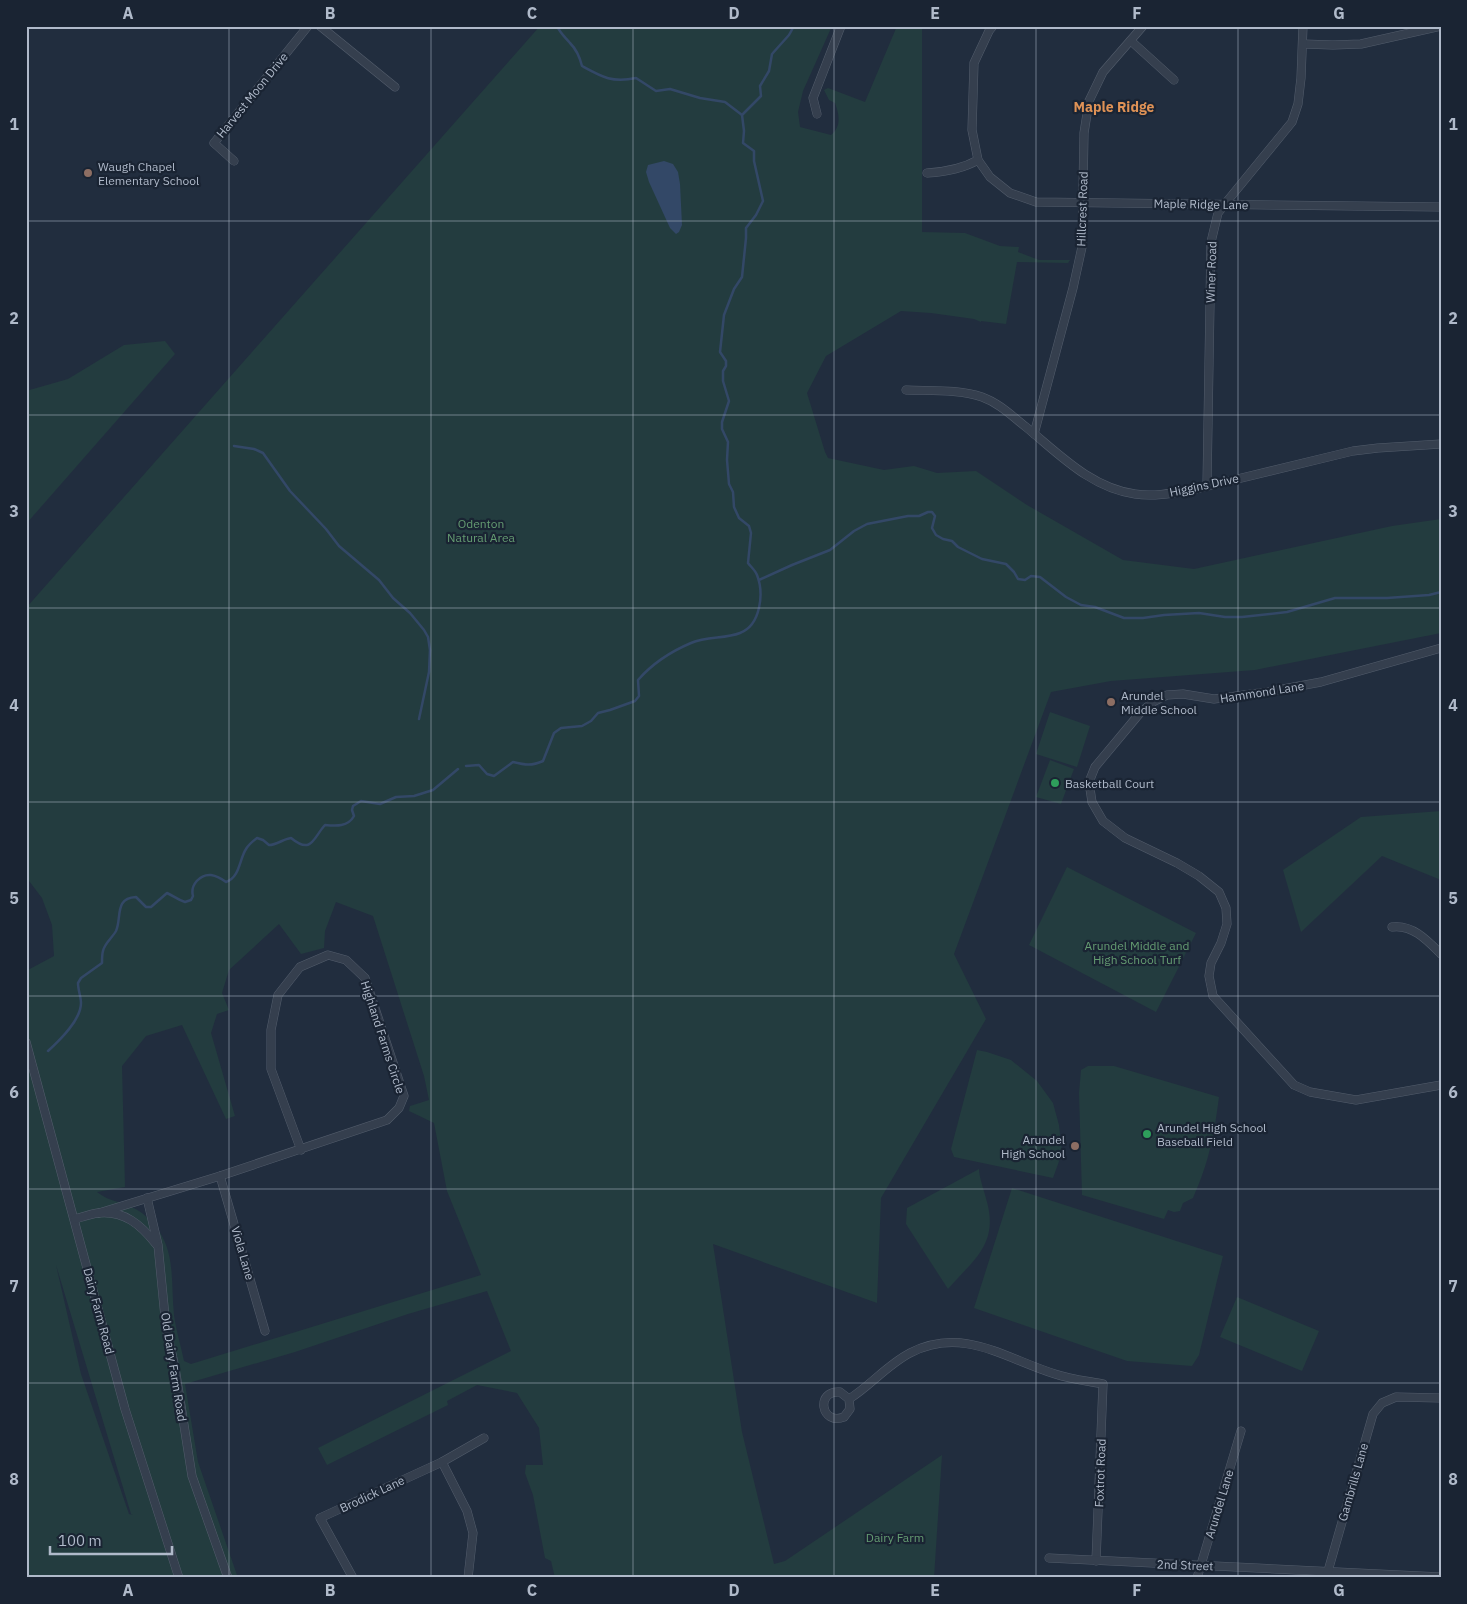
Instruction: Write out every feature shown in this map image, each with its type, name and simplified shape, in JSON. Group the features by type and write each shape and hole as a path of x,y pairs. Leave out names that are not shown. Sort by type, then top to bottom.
{"street":[{"name":"Harvest Moon Drive","path":"234,161 214,143 308,26"},
{"path":"320,26 395,88"},
{"path":"817,114 813,98 841,26"},
{"path":"927,173 946,172 968,166 978,160 972,130 974,63 993,26"},
{"name":"Hillcrest Road","path":"1034,434 1082,247 1084,134 1089,101 1103,72 1144,26"},
{"name":"Winer Road","path":"1207,485 1211,242 1218,214 1224,205 1292,122 1298,104 1301,78 1303,26"},
{"path":"1303,44 1333,46 1361,44 1440,26"},
{"path":"1131,41 1174,80"},
{"name":"Maple Ridge Lane","path":"978,160 990,177 1010,192 1036,202 1441,207"},
{"name":"Higgins Drive","path":"906,390 966,393 983,397 1001,407 1091,479 1114,490 1136,494 1169,494 1192,490 1353,451 1441,444"},
{"name":"Hammond Lane","path":"1441,648 1321,682 1267,692 1214,699 1183,694 1167,695 1153,702 1140,712 1094,767 1089,782 1092,802 1103,821 1125,838 1177,863 1199,876 1219,892 1226,908 1227,924 1221,943 1211,963 1209,976 1213,996 1294,1085 1310,1092 1356,1100 1441,1085"},
{"path":"1392,927 1399,926 1412,929 1426,939 1441,954"},
{"name":"Highland Farms Circle","path":"99,1213 301,1150 387,1120 399,1108 404,1096 365,978 346,960 328,955 300,967 278,995 271,1030 271,1068 301,1150"},
{"name":"Dairy Farm Road","path":"26,1042 125,1409 179,1578"},
{"name":"Viola Lane","path":"220,1176 265,1330"},
{"path":"147,1198 158,1245"},
{"path":"75,1219 99,1213 118,1214 136,1222 148,1232 158,1245"},
{"name":"Old Dairy Farm Road","path":"158,1245 166,1326 175,1368 192,1476 228,1578"},
{"name":"Foxtrot Road","path":"849,1399 909,1354 936,1343 953,1342 977,1345 1056,1375 1103,1384 1096,1561"},
{"name":"Gambrills Lane","path":"1326,1574 1373,1414 1382,1403 1396,1396 1441,1398"},
{"name":"Arundel Lane","path":"1197,1578 1241,1431"},
{"name":"Brodick Lane","path":"353,1578 320,1518 442,1462 484,1438"},
{"path":"442,1462 467,1511 473,1533 468,1578"},
{"name":"2nd Street","path":"1049,1558 1326,1574 1441,1577"}],"green space":[{"name":"Odenton Natural Area","path":"540,26 832,26 803,91 798,112 800,127 831,135 837,128 838,116 835,103 829,100 824,90 828,88 865,102 897,26 922,26 922,232 965,233 1000,246 1019,247 1018,252 1039,260 1070,260 1068,263 1017,262 1006,324 981,322 974,319 931,313 901,311 826,356 807,393 828,458 884,470 914,466 937,473 976,471 1027,505 1123,560 1194,569 1392,526 1441,519 1441,633 1255,670 1111,681 1051,692 954,954 986,1019 881,1198 877,1303 713,1244 742,1432 774,1564 785,1561 942,1455 934,1578 555,1578 551,1561 545,1558 533,1495 525,1473 526,1465 543,1465 539,1428 517,1393 477,1385 447,1401 448,1405 327,1465 318,1448 511,1351 487,1291 408,1314 295,1352 185,1384 198,1462 238,1578 26,1578 26,971 54,956 52,925 42,898 26,877 26,608","holes":["336,902 373,916 424,1076 429,1100 410,1106 409,1111 434,1123 447,1191 481,1275 191,1364 184,1361 177,1332 174,1315 172,1272 167,1247 162,1235 154,1224 137,1209 102,1196 97,1192 125,1187 122,1066 146,1036 182,1025 226,1119 235,1116 211,1033 217,1014 229,1010 222,993 229,970 279,924 301,954 324,948 325,931","56,1265 131,1514 133,1515 129,1514 81,1374"]},
{"path":"165,341 175,354 26,524 26,391 68,379 124,345"},
{"path":"1050,712 1090,726 1077,767 1036,754"},
{"name":"Basketball Court","path":"1050,760 1074,769 1061,804 1036,797"},
{"path":"1441,811 1441,880 1382,856 1301,932 1283,870 1361,817"},
{"name":"Arundel Middle and High School Turf","path":"1067,867 1196,933 1156,1012 1029,945"},
{"path":"977,1050 1011,1060 1037,1081 1053,1103 1059,1125 1062,1153 1053,1178 954,1157 951,1149"},
{"name":"Arundel High School Baseball Field","path":"1088,1066 1114,1066 1219,1097 1213,1137 1203,1173 1193,1198 1183,1203 1180,1211 1168,1210 1164,1219 1082,1195 1079,1093 1081,1070"},
{"path":"979,1169 988,1206 989,1232 980,1252 948,1289 906,1224 907,1208"},
{"path":"1012,1188 1223,1256 1199,1355 1192,1366 1127,1361 974,1308"},
{"path":"1237,1297 1319,1331 1302,1371 1220,1337"}],"water":[{"path":"664,161 673,164 678,172 680,184 682,225 676,234 670,228 646,172 648,165"}],"waterway":[{"path":"557,26 576,51 582,66 596,73 620,80 636,78 656,91 670,89 700,98 725,102 742,115"},
{"path":"466,766 479,765 487,774 494,776 513,762 535,764 543,761 554,733 561,728 582,726 591,721 598,713 635,701 639,696 638,680 663,658 697,641 740,633 747,629 756,616 759,608 760,591 757,575 748,563 751,533 749,526 739,518 734,507 733,492 729,484 728,442 722,429 722,422 729,401 723,381 726,361 720,352 724,315 734,289 742,277 746,228 756,215 763,201 754,161 754,151 743,143 742,115 761,96 760,86 769,71 772,54 789,35 794,26"},
{"path":"234,446 254,449 263,453 290,491 326,529 339,546 379,580 393,598 410,613 424,630 428,637 430,650 429,672 419,719"},
{"path":"759,580 830,550 854,531 867,524 908,516 919,516 932,512 935,516 932,528 936,535 943,539 952,541 958,547 982,559 1006,564 1018,579 1025,580 1031,576 1040,577 1066,597 1081,605 1095,607 1124,618 1199,613 1225,617 1242,617 1287,612 1335,598 1387,598 1429,595 1441,592"},
{"path":"48,1051 69,1029 78,1016 81,1003 78,983 81,978 102,963 104,948 116,931 120,910 124,901 136,897 146,907 151,907 167,893 185,902 191,900 194,884 203,876 213,875 226,882 231,880 237,872 246,849 257,838 269,845 291,838 298,843 308,845 325,825 345,824 351,820 354,816 353,806 361,801 380,804 396,797 414,796 433,790 458,769"}],"place":[{"name":"Waugh Chapel Elementary School","path":"88,173"},
{"name":"Arundel Middle School","path":"1111,702"},
{"name":"Basketball Court","path":"1055,783"},
{"name":"Arundel High School Baseball Field","path":"1147,1134"},
{"name":"Arundel High School","path":"1075,1146"}],"district":[{"name":"Maple Ridge","path":"1114,107"}],"park label":[{"name":"Dairy Farm","path":"895,1537"}]}
